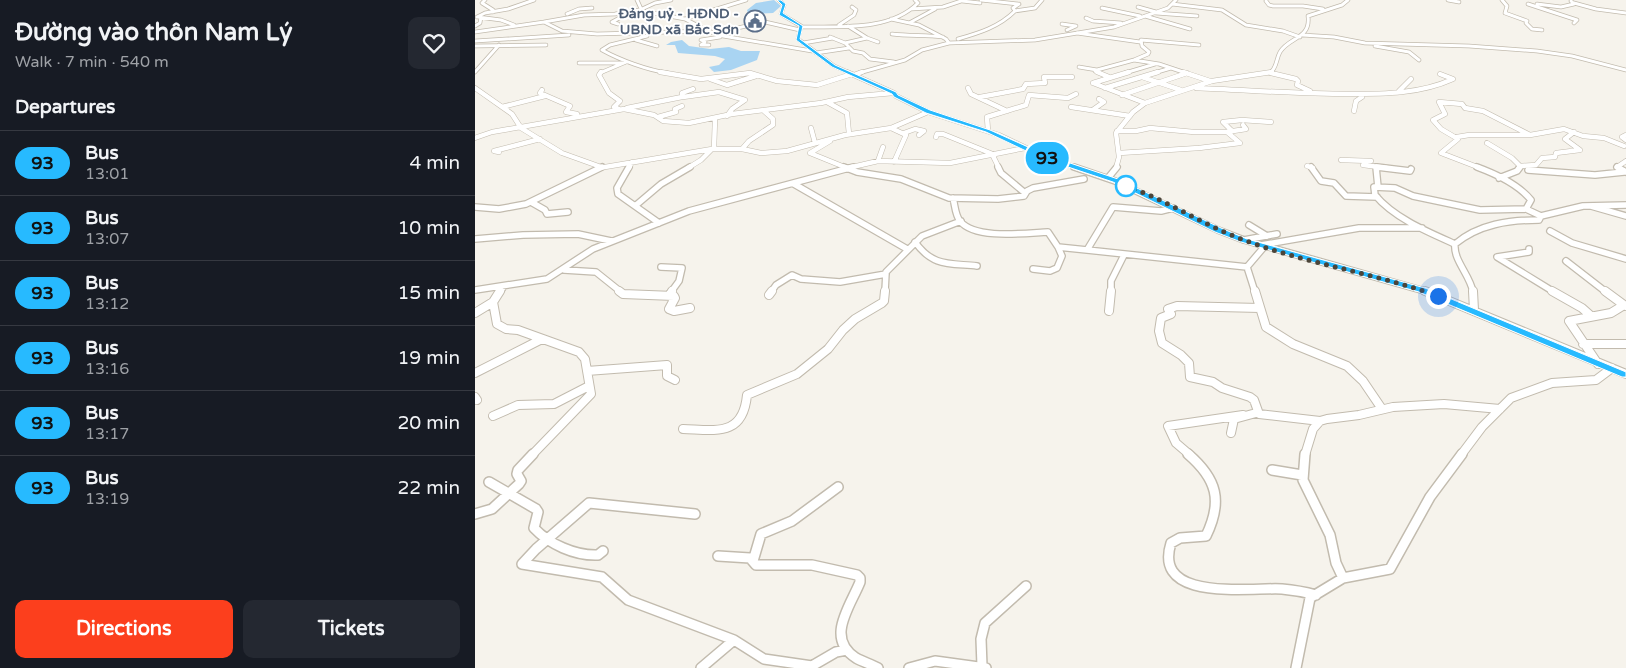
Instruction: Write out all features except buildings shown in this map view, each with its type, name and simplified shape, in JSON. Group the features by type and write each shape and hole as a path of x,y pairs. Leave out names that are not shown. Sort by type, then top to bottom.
{"street":[{"path":"485,0 483,3 493,12"},
{"path":"478,18 493,12 511,9 534,0"},
{"path":"637,0 641,9"},
{"path":"618,24 612,22 656,2 671,0"},
{"path":"686,18 745,0"},
{"path":"779,0 784,4 781,14 798,22 801,28 797,38 803,43 834,66 894,93 896,96 928,112 988,131 1056,161 1108,178 1244,240 1405,284 1474,310 1598,364 1626,374"},
{"path":"714,33 765,22 801,28 848,26 891,19 911,9 918,3 915,0"},
{"path":"911,22 936,8 963,0 1019,4 1012,8 1015,11"},
{"path":"709,79 747,73 777,81 817,85 870,68 899,62 922,50 982,32 1015,11 1035,8 1042,0"},
{"path":"891,19 911,22 943,37 950,43 1035,40 1124,24 1168,8 1176,0"},
{"path":"1343,0 1348,0"},
{"path":"1271,73 1274,70 1281,50 1301,36 1309,24 1307,17 1342,5 1348,0"},
{"path":"1448,0 1459,2"},
{"path":"1502,0 1507,6 1505,13 1527,21 1526,23 1532,28 1542,30"},
{"path":"1528,0 1533,3 1561,7 1573,5 1574,3"},
{"path":"1570,0 1595,9 1626,13"},
{"path":"1266,1 1269,5 1273,6 1303,6 1326,10"},
{"path":"1533,3 1528,4 1577,20 1574,24"},
{"path":"1172,4 1222,10 1247,25 1283,31 1291,36 1334,37 1409,52 1419,60"},
{"path":"838,26 854,16 857,10 852,7"},
{"path":"1138,7 1154,12 1197,16"},
{"path":"546,22 557,16 592,8"},
{"path":"911,9 936,8"},
{"path":"1102,8 1161,19 1176,27 1190,30"},
{"path":"641,9 686,18 700,24 708,31"},
{"path":"475,32 584,15 635,12"},
{"path":"478,18 501,20 516,25"},
{"path":"475,26 480,23 478,18"},
{"path":"1086,18 1093,21 1124,24"},
{"path":"546,22 563,30 582,33"},
{"path":"1062,24 1075,25 1075,28 1066,30 1090,37 1140,42 1145,40 1170,44 1199,44"},
{"path":"499,39 503,34 512,33 509,26"},
{"path":"848,26 867,38 878,42"},
{"path":"475,40 582,33 708,31 723,36 815,52 849,48"},
{"path":"624,62 605,52 603,48 655,32"},
{"path":"892,34 914,37 923,35 937,38 943,37"},
{"path":"709,45 701,44 705,42 701,40 723,36"},
{"path":"803,43 832,38 845,43 849,48 863,53 870,59 899,62"},
{"path":"845,43 867,38"},
{"path":"633,40 657,46"},
{"path":"1079,68 1086,67 1097,70 1134,60 1149,53 1140,42"},
{"path":"1365,43 1469,46 1537,51 1572,56 1626,70"},
{"path":"475,46 546,46"},
{"path":"475,72 499,46"},
{"path":"1134,60 1157,63 1212,81"},
{"path":"619,109 614,106 619,101 608,92 599,75 601,72 624,62"},
{"path":"579,63 624,62 642,65 650,70 709,79 725,85 757,76"},
{"path":"1145,103 1093,83 1157,63"},
{"path":"1105,88 1172,68"},
{"path":"1097,70 1095,71 1109,77"},
{"path":"1128,72 1181,90"},
{"path":"1122,95 1187,73"},
{"path":"1108,178 1118,166 1120,157 1115,136 1117,131 1145,103 1212,81 1271,73 1295,79 1298,81 1297,85 1313,92"},
{"path":"1188,88 1361,95 1435,88 1448,84 1453,79 1440,74"},
{"path":"980,97 1023,89 1026,84 1045,83 1044,77 1072,77"},
{"path":"1399,91 1411,79"},
{"path":"475,88 513,114 521,128 539,140 562,153 601,167"},
{"path":"968,88 970,93 1007,111"},
{"path":"683,97 682,94 693,89"},
{"path":"542,90 540,93 571,106 566,112 577,114 571,117"},
{"path":"475,138 489,132 521,128 571,117 719,92 745,100 731,108 727,116"},
{"path":"626,108 658,117 663,121 715,120 727,116 827,102 852,96 894,93"},
{"path":"988,131 987,116 1026,105 1029,95 1067,98 1076,94"},
{"path":"502,107 547,95"},
{"path":"1354,111 1356,101 1362,97 1361,95"},
{"path":"1094,109 1104,102 1099,99"},
{"path":"827,102 847,113 849,134"},
{"path":"1530,135 1495,119 1483,111 1465,108 1462,104 1440,102 1445,115 1438,116 1433,121 1441,129 1457,137 1469,135 1530,135 1558,129 1625,143"},
{"path":"658,117 676,112 675,109 683,106"},
{"path":"1071,106 1130,116"},
{"path":"742,149 747,141 762,134 773,125 773,119 764,111"},
{"path":"475,207 507,208 531,202 601,167 713,149 771,152 849,134 891,128 928,112"},
{"path":"635,206 661,184 701,160 713,149 715,120"},
{"path":"1119,153 1240,144 1223,122 1252,120 1271,122"},
{"path":"1117,131 1136,131 1152,128 1195,132 1229,131 1246,129 1243,124"},
{"path":"811,128 815,143"},
{"path":"891,128 904,133 915,128 924,131 919,135"},
{"path":"1499,178 1520,168 1534,166 1544,158 1555,157 1556,153 1580,150 1565,139 1574,132"},
{"path":"894,162 905,136 904,133"},
{"path":"936,137 939,134 943,134 995,155 1001,173 1025,193"},
{"path":"1626,134 1622,137 1626,152"},
{"path":"1457,137 1458,140 1455,144 1441,152 1451,158 1478,167 1527,194 1531,203 1526,209"},
{"path":"832,139 828,144 810,153 858,172 883,174 901,179 935,194 953,198 1008,199 1024,196 1025,193 1036,187 1084,179"},
{"path":"499,152 494,151 539,140"},
{"path":"1487,143 1488,146 1512,158 1520,168 1595,175 1625,172"},
{"path":"878,161 883,147"},
{"path":"475,290 547,279 564,270 580,255 689,211 878,161 950,163 1025,148"},
{"path":"1341,160 1382,163 1378,168 1378,187"},
{"path":"1625,172 1617,167 1626,161"},
{"path":"632,162 617,188 618,194 659,223"},
{"path":"1363,165 1410,171 1411,169"},
{"path":"1307,166 1312,168 1321,181 1335,183 1346,196 1377,198 1422,228 1455,244"},
{"path":"794,184 907,249"},
{"path":"1377,198 1374,187 1395,188 1413,196 1480,210 1526,209 1541,216"},
{"path":"953,198 961,221 971,228 987,233 1048,232 1062,258 1057,268 1050,270 1033,269"},
{"path":"531,202 545,210 547,214 568,212"},
{"path":"1474,310 1474,292 1463,265 1454,254 1455,244 1469,233 1511,220 1539,220 1541,216 1565,209 1606,203 1626,204"},
{"path":"1589,205 1626,216"},
{"path":"1087,250 1113,207 1161,211 1173,208"},
{"path":"683,429 725,430 738,424 746,405 747,396 797,374 801,368 828,349 843,330 882,303 884,300 886,274 907,249 922,236 961,221"},
{"path":"1249,225 1267,236"},
{"path":"1247,267 1262,246 1359,228 1422,228"},
{"path":"1550,231 1572,243 1626,259"},
{"path":"475,239 523,234 536,236 578,234 611,241"},
{"path":"1244,240 1277,234"},
{"path":"915,242 931,258 950,263 977,266"},
{"path":"1057,247 1247,267"},
{"path":"1529,249 1529,252 1497,257 1534,281 1582,308 1591,316"},
{"path":"1109,311 1111,304 1111,282 1124,255"},
{"path":"1566,261 1576,272 1625,306"},
{"path":"661,267 682,268 679,281 669,296"},
{"path":"1247,267 1266,327 1293,344 1347,366 1364,380 1382,409"},
{"path":"564,270 594,272 623,294 675,296 670,305 671,310 682,311 690,308"},
{"path":"769,295 776,285 792,275 801,279 817,278 841,282 886,274"},
{"path":"475,313 493,302 504,286"},
{"path":"475,514 492,509 521,482 517,474 518,470 591,394 585,359 579,352 518,330 501,327 497,324 493,302"},
{"path":"1257,413 1254,400 1250,397 1222,388 1213,382 1190,377 1189,363 1181,355 1162,344 1159,323 1163,316 1171,314 1169,309 1177,306 1260,308"},
{"path":"1598,364 1597,359 1583,344 1569,321 1611,313 1625,306"},
{"path":"475,373 542,339"},
{"path":"1583,344 1626,344"},
{"path":"587,371 667,365 667,376 675,380"},
{"path":"1296,668 1310,598 1343,578 1390,569 1430,497 1482,427 1511,398 1551,382 1596,380 1612,368"},
{"path":"493,416 518,405 554,404 589,386"},
{"path":"1316,595 1281,589 1210,588 1183,580 1173,572 1170,564 1169,547 1176,538 1182,536 1206,536 1211,526 1217,502 1203,467 1176,443 1168,426 1257,413 1272,417 1320,421 1382,409 1444,404 1500,409"},
{"path":"1231,433 1234,419 1243,415"},
{"path":"1320,421 1308,439 1303,480 1330,535 1336,564 1343,578"},
{"path":"1272,470 1303,475"},
{"path":"489,482 508,495 536,509 538,512 534,528 548,539 583,554 593,556 603,551"},
{"path":"753,561 761,534 792,521 838,487"},
{"path":"695,514 589,503 522,564 602,577 628,600 734,640 764,659 807,666 817,664 836,652 847,650"},
{"path":"717,556 750,558 759,565 812,565 857,575 860,578 857,591 839,630 839,637 847,650 857,659 878,668"},
{"path":"909,668 935,661 984,667 981,639 985,622 1008,604 1026,586"},
{"path":"701,668 734,640"}],"water":[{"path":"774,0 781,6 773,13 748,14 747,10 756,3"},
{"path":"682,40 689,46 710,49 729,47 741,51 760,51 757,60 731,70 714,72 709,67 719,65 725,59 715,56 678,53 675,45 666,45"}],"bus line":[{"name":"93","path":"779,0 784,4 780,13 798,22 801,26 798,39 834,66 894,93 896,96 928,112 988,131 1043,156 1115,181 1218,230 1244,240 1294,256 1422,290 1626,374"}],"place":[{"name":"Đảng uỷ - HĐND - UBND xã Bắc Sơn","path":"755,21"}],"route":[{"path":"1126,186 1218,230 1244,240 1294,256 1416,288 1438,296"}]}
